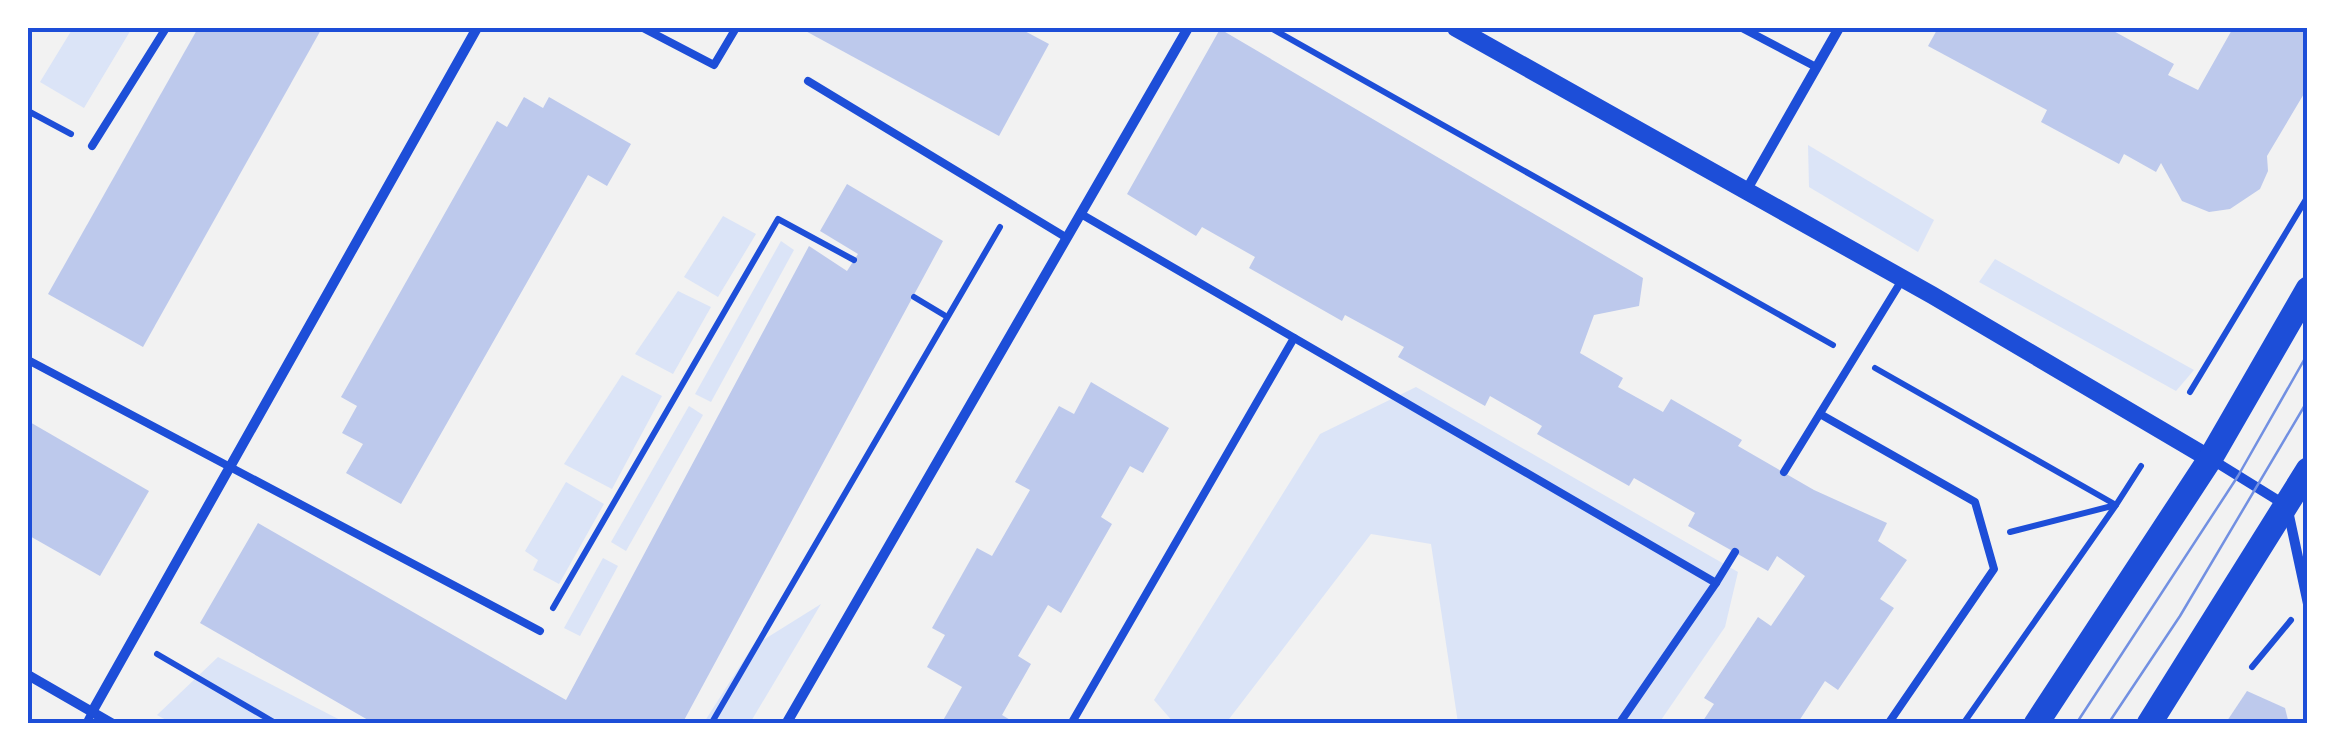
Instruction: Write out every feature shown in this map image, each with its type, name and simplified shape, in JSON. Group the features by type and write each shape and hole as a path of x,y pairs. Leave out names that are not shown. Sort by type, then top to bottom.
{"main road":[{"path":"2036,724 2210,458 2308,289"},
{"path":"2149,724 2308,470"}],"street":[{"path":"92,712 477,28"},
{"path":"786,724 1188,28"},
{"path":"1456,28 1903,279 2287,506 2307,603"},
{"path":"1746,191 1838,28"},
{"path":"28,675 113,724"}],"lane":[{"path":"92,146 166,28"},
{"path":"644,28 714,66 736,28"},
{"path":"1742,28 1816,67"},
{"path":"808,81 1068,238"},
{"path":"1081,214 1716,582"},
{"path":"1784,472 1903,279"},
{"path":"1070,724 1294,338"},
{"path":"28,360 540,630"},
{"path":"1820,414 1974,502 1994,568 1888,724"},
{"path":"1619,724 1735,552"},
{"path":"86,724 92,712"}],"path":[{"path":"1271,28 2127,511"},
{"path":"28,112 92,146"},
{"path":"2190,392 2308,196"},
{"path":"711,724 944,315 1014,205"},
{"path":"540,630 778,220 854,260"},
{"path":"914,297 944,315"},
{"path":"1963,724 2142,466"},
{"path":"1985,538 2116,505"},
{"path":"2252,667 2307,603"},
{"path":"133,640 277,724"}],"shaded area":[{"path":"73,28 132,28 84,108 40,82"},
{"path":"1808,145 1934,220 1918,252 1809,187"},
{"path":"723,216 756,234 718,297 684,277"},
{"path":"781,241 794,250 711,402 695,394"},
{"path":"1995,259 2194,370 2176,391 1979,282"},
{"path":"678,291 711,307 673,374 635,354"},
{"path":"622,375 662,396 612,489 564,464"},
{"path":"1416,387 1738,572 1725,627 1659,723 1458,723 1431,544 1371,534 1226,723 1174,723 1154,700 1320,434"},
{"path":"689,406 703,415 626,551 611,542"},
{"path":"566,482 604,504 559,584 533,570 538,560 525,551"},
{"path":"603,558 618,566 580,636 564,628"},
{"path":"821,604 750,723 703,724 752,647"},
{"path":"218,657 346,723 173,724 157,715"}],"building":[{"path":"198,28 322,28 143,347 48,294"},
{"path":"800,28 1019,28 1049,44 999,136"},
{"path":"1938,28 2108,28 2174,64 2168,75 2198,90 2233,28 2308,28 2308,87 2267,156 2268,171 2260,189 2230,209 2209,212 2182,201 2161,163 2156,172 2124,154 2119,164 2041,122 2047,110 1928,46"},
{"path":"1220,29 1643,278 1639,306 1594,315 1580,353 1623,378 1618,387 1663,412 1671,399 1742,440 1738,446 1814,490 1887,523 1878,541 1907,560 1880,599 1894,608 1838,690 1825,681 1797,724 1701,724 1714,704 1704,698 1758,617 1771,626 1805,576 1777,556 1768,571 1688,526 1695,513 1634,478 1629,486 1537,434 1542,426 1490,396 1485,406 1398,357 1404,347 1345,315 1342,321 1249,268 1255,257 1202,227 1196,236 1127,194"},
{"path":"524,97 543,108 549,97 631,144 607,186 588,175 401,504 346,473 363,444 342,433 357,406 341,397 497,121 507,127"},
{"path":"847,184 943,241 682,724 375,724 200,623 258,523 566,700 809,246 847,271 858,254 820,231"},
{"path":"1091,382 1169,428 1143,473 1130,466 1101,517 1112,524 1061,613 1048,605 1018,656 1031,664 1002,715 1017,724 941,724 962,687 927,667 945,635 932,628 977,548 992,556 1030,490 1015,482 1059,406 1074,414"},
{"path":"28,421 149,491 100,576 28,535"},
{"path":"2247,691 2285,708 2289,724 2225,724"}],"tram line":[{"path":"2076,724 2238,476 2308,353"},
{"path":"2108,724 2180,616 2308,400"}]}
